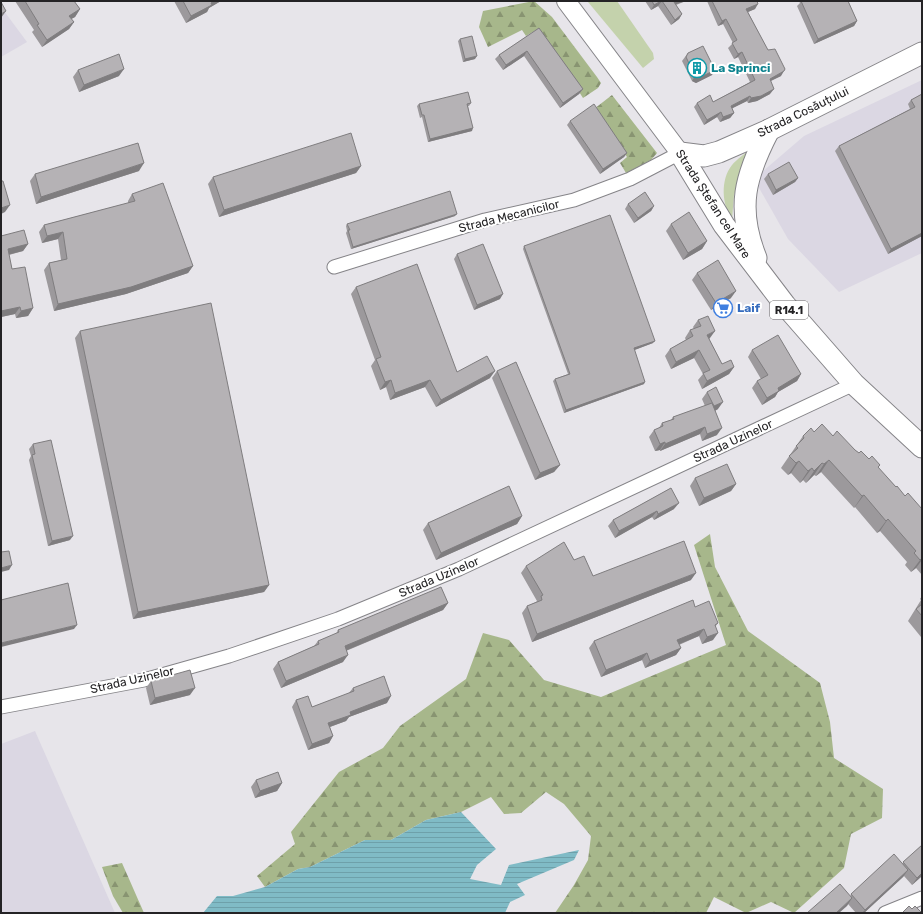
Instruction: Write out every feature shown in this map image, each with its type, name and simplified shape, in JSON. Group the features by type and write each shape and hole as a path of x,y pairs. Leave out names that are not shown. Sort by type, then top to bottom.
{"main road":[{"name":"Strada Ștefan cel Mare","path":"566,1 680,153 724,225 784,305 854,384 922,447"},
{"name":"Strada Cosăuțului","path":"680,153 704,156 719,152 769,130 922,53"},
{"name":"R14.1","path":"762,275 749,242 744,209 747,181 758,152 769,130"}],"street":[{"name":"Strada Mecanicilor","path":"334,267 485,220 574,200 630,179 680,153"},
{"name":"Strada Uzinelor","path":"1,707 144,680 229,656 338,619 459,569 854,384"},
{"path":"886,913 922,898"}],"shaded area":[{"path":"1,7 27,42 1,57"},
{"path":"922,80 922,253 839,292 788,239 754,179 804,136"},
{"path":"35,731 115,913 1,913 1,744"}],"green space":[{"path":"534,1 552,17 601,83 598,88 583,98 539,30 536,30 526,36 522,30 488,47 479,27 483,11"},
{"path":"617,1 653,53 654,59 643,68 588,2"},
{"path":"612,95 657,153 651,160 626,173 620,163 627,157 594,109"},
{"path":"751,148 734,195 732,220 724,200 724,185 728,171 732,165"},
{"path":"710,534 715,567 748,631 820,683 830,722 834,758 883,789 882,818 851,834 844,868 794,913 771,902 746,913 714,897 706,913 555,913 574,885 588,860 591,836 564,804 546,792 521,813 504,814 491,797 461,812 426,820 391,840 365,840 310,867 298,869 265,887 257,876 295,844 291,832 339,772 383,748 400,726 466,679 483,633 509,640 544,680 601,697 726,645 694,545"},
{"path":"122,863 144,913 123,913 113,896 102,867"}],"water":[{"path":"461,812 496,849 477,865 470,879 501,885 509,865 579,850 574,860 517,884 525,895 510,902 505,913 203,913 217,896 233,896 265,887 298,869 310,867 365,840 391,840 426,820"}],"building":[{"path":"25,1 74,1 80,9 69,16 74,22 47,40 37,25 39,24"},
{"path":"183,1 214,1 211,3 212,5 191,16"},
{"path":"652,1 661,1 654,5"},
{"path":"662,1 675,1 674,2 682,14 675,20"},
{"path":"712,1 757,1 758,4 746,9 768,50 775,49 785,69 770,79 774,89 761,96 751,98 750,96 731,106 734,113 723,117 721,112 707,120 697,103 710,95 713,102 755,80 742,52 738,54 732,43 737,40 726,19 722,21"},
{"path":"801,1 848,1 857,21 818,39"},
{"path":"1,2 6,11 1,14"},
{"path":"539,28 583,89 563,103 527,51 506,65 499,55"},
{"path":"472,36 477,56 465,59 460,39"},
{"name":"La Sprinci","path":"703,46 715,70 699,78 695,76 686,57 688,53"},
{"path":"119,54 124,69 84,85 78,70"},
{"path":"468,92 471,103 467,104 473,128 430,139 424,115 422,115 419,104"},
{"path":"922,94 922,233 891,249 839,146 915,107 911,100"},
{"path":"594,104 627,153 603,169 570,121"},
{"path":"351,133 361,166 224,210 213,177"},
{"path":"138,143 144,163 41,197 35,174"},
{"path":"789,162 798,178 776,190 768,174"},
{"path":"1,181 3,181 10,205 1,208"},
{"path":"163,183 193,266 131,287 58,304 49,263 67,259 63,232 47,236 44,225 135,201 132,194"},
{"path":"450,191 457,214 353,247 348,230 350,230 347,224"},
{"path":"645,192 654,206 638,218 628,204"},
{"path":"689,212 707,241 688,253 671,224"},
{"path":"610,215 655,341 634,348 645,382 566,410 555,379 570,374 524,246"},
{"path":"24,230 28,244 8,249 12,269 25,267 33,308 21,311 20,307 1,311 1,236"},
{"path":"483,244 503,294 477,305 457,254"},
{"path":"718,260 736,291 716,303 697,273"},
{"path":"417,264 457,372 487,356 495,371 441,400 430,380 395,393 391,380 385,382 376,359 381,357 356,287"},
{"path":"211,303 269,585 138,612 80,331"},
{"path":"708,316 715,331 707,335 722,364 731,360 734,367 707,381 703,373 710,370 699,350 676,362 670,349 693,336 690,330 701,326 698,320"},
{"path":"778,335 801,374 778,388 779,391 767,398 757,381 768,375 752,350"},
{"path":"516,362 560,465 540,473 497,371"},
{"path":"716,387 723,402 714,406 707,392"},
{"path":"712,403 722,428 707,434 705,427 665,444 665,442 660,444 654,430 663,426 662,423 674,419 673,417"},
{"path":"822,424 833,436 837,431 859,453 861,451 869,459 872,456 880,465 878,467 896,487 897,486 905,496 908,493 922,509 922,558 920,560 914,553 916,551 888,519 886,521 864,495 862,496 829,460 824,464 822,463 814,471 812,468 808,471 799,461 796,463 789,456 798,448 796,446 811,428 814,432"},
{"path":"51,440 73,536 52,541 32,455 35,454 33,444"},
{"path":"727,464 736,484 704,498 695,478"},
{"path":"509,486 522,516 441,553 428,523"},
{"path":"671,488 679,503 658,514 657,511 619,531 613,520"},
{"path":"684,541 696,573 537,634 527,606 542,600 541,596 543,595 526,566 564,542 574,560 584,556 593,576"},
{"path":"9,551 12,565 1,568 1,552"},
{"path":"68,583 77,625 1,643 1,600"},
{"path":"441,587 448,603 345,646 348,655 286,681 278,662 319,644 318,641 339,632 338,630"},
{"path":"693,600 695,607 709,601 718,623 715,625 718,633 707,637 704,629 677,640 681,648 650,661 647,653 606,670 594,641"},
{"path":"922,604 922,616 916,609"},
{"path":"190,670 195,688 155,698 151,681"},
{"path":"384,676 391,696 350,712 351,715 328,723 333,736 312,744 296,700 308,696 312,707 354,691 353,688"},
{"path":"278,772 282,783 260,791 256,780"},
{"path":"922,845 922,873 917,878 903,862"},
{"path":"894,854 908,870 865,910 851,894"},
{"path":"840,884 852,898 836,913 807,913"},
{"path":"909,906 912,909 915,906 922,913 902,913"}],"place":[{"name":"La Sprinci","path":"697,68"},
{"name":"Laif","path":"723,308"}]}
